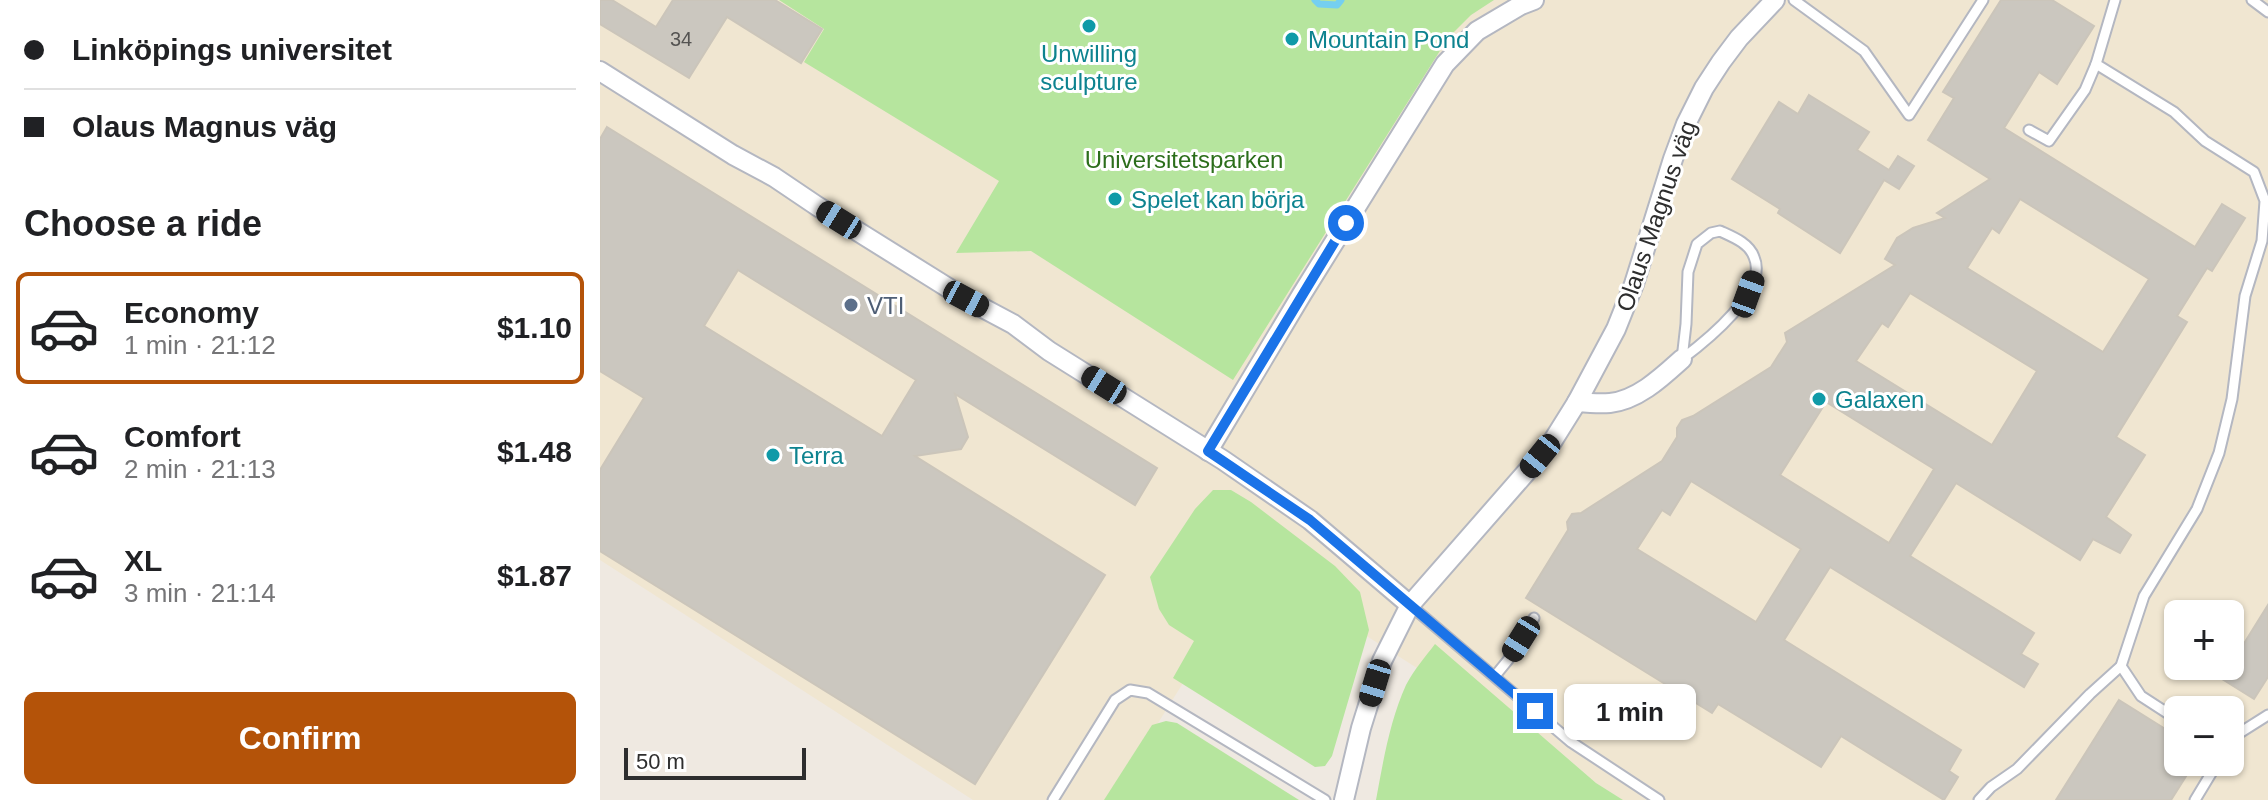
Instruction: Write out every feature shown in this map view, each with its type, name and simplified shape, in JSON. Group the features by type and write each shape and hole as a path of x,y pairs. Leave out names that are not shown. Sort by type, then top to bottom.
{"street":[{"path":"1208,451 1445,64 1477,31 1534,0"},
{"name":"Olaus Magnus väg","path":"1344,800 1361,728 1382,661 1410,605 1552,442 1577,402 1616,329 1634,284 1673,159 1698,100 1739,38 1775,0"},
{"path":"600,71 966,299 1013,324 1049,351 1208,451 1310,520 1410,605"},
{"path":"1577,402 1612,403 1630,398 1658,380 1682,359"}],"lane":[{"path":"1794,0 1864,51 1909,115 1983,0"},
{"path":"2029,130 2049,141 2085,90 2115,0"},
{"path":"2252,0 2268,12"},
{"path":"1979,800 1991,787 2017,769 2121,666 2144,596 2197,509 2219,453 2232,399 2245,296 2262,241 2265,201 2254,172 2205,141 2174,112 2096,64"},
{"path":"1720,231 1740,240 1754,255 1757,270 1748,294 1712,337 1682,359 1688,272 1697,244 1711,233 1720,231"},
{"path":"1410,605 1571,742 1659,800"},
{"path":"1495,676 1534,618"},
{"path":"2121,666 2141,696 2164,711"},
{"path":"1053,800 1115,700 1130,690 1148,693 1325,800"},
{"path":"2244,732 2268,715"},
{"path":"2195,800 2210,776"}],"shaded area":[{"path":"600,0 2268,0 2268,800 1623,800 1596,783 1435,645 1417,668 1256,566 1110,800 973,800 600,560"}],"green space":[{"name":"Universitetsparken","path":"779,0 1494,0 1471,15 1448,38 1233,380 1031,251 956,253 999,181 804,62 824,29"},
{"path":"1213,490 1231,490 1251,502 1335,566 1360,592 1369,630 1332,756 1325,766 1315,767 1173,678 1194,641 1169,625 1159,609 1150,577 1195,509"},
{"path":"1435,644 1596,783 1623,800 1376,800 1400,698 1412,674"},
{"path":"1166,721 1177,723 1299,800 1104,800 1152,725"}],"building":[{"path":"600,0 612,0 656,27 673,0 775,0 822,29 801,63 727,17 689,78 600,24"},
{"name":"Galaxen","path":"2001,0 2052,0 2094,26 2057,84 2039,72 2004,128 2195,247 2222,204 2245,218 2212,271 2207,268 2177,316 2187,322 2116,437 2145,455 2106,517 2131,535 2120,553 2093,539 2080,560 1956,483 1910,556 2034,633 2021,654 2038,664 2024,687 1830,567 1784,640 1961,750 1949,771 1958,777 1944,800 1841,736 1821,767 1718,704 1712,713 1526,598 1568,530 1567,522 1572,514 1581,513 1662,461 1677,437 1677,428 1682,420 1771,367 1787,342 1785,333 1895,265 1885,259 1897,238 1913,228 1945,218 1937,213 1990,179 1928,140 1954,98 1943,92","holes":["2020,199 2149,279 2103,352 1967,268 1992,228 1999,233","1910,293 2037,371 1992,445 1856,361 1882,323 1888,327","1826,402 1934,469 1889,543 1780,475","1691,481 1801,549 1756,622 1637,549 1662,510 1670,515"]},
{"path":"1809,95 1869,132 1857,150 1889,170 1898,156 1914,166 1899,189 1884,180 1840,253 1732,179 1779,102 1798,114"},
{"name":"Terra","path":"607,127 1157,468 1135,505 955,394 968,437 961,449 915,456 1105,575 975,784 600,551 600,470 644,398 600,371 600,139","holes":["738,270 916,380 882,436 704,326"]},
{"path":"2268,605 2268,677 2254,699 2224,680 2244,680 2244,644"},
{"path":"2119,700 2164,728 2164,776 2186,776 2171,800 2056,800"}],"waterway":[{"path":"1315,0 1319,4 1337,5 1341,0"}],"place":[{"name":"Unwilling sculpture","path":"1089,26"},
{"name":"Mountain Pond","path":"1292,39"},
{"name":"Spelet kan börja","path":"1115,199"},
{"name":"VTI","path":"851,305"},
{"name":"Galaxen","path":"1819,399"},
{"name":"Terra","path":"773,455"}],"route":[{"path":"1346,223 1208,451 1310,520 1535,711"}]}
